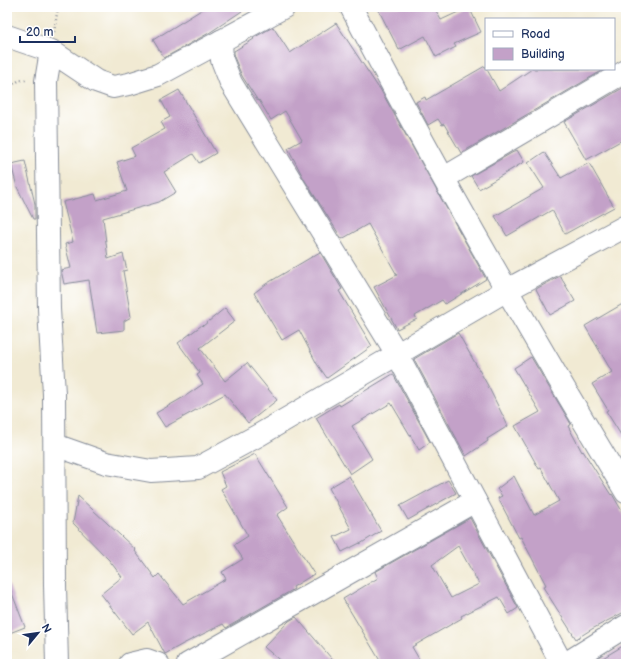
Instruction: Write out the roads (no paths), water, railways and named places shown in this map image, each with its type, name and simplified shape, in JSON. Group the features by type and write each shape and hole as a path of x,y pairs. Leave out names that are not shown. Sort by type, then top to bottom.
{"street":[{"path":"7,36 51,51 96,80 112,87 129,84 158,75 284,7"},
{"path":"351,7 400,99 507,290 626,492"},
{"path":"221,41 222,60 231,83 397,354 563,664 626,626"},
{"path":"51,51 46,81 49,308 54,394 55,445 55,585 57,664"},
{"path":"444,178 626,71"},
{"path":"55,445 106,463 151,471 198,468 259,435 507,290 626,226"},
{"path":"188,664 475,501"},
{"path":"130,664 147,660 158,664"}]}
